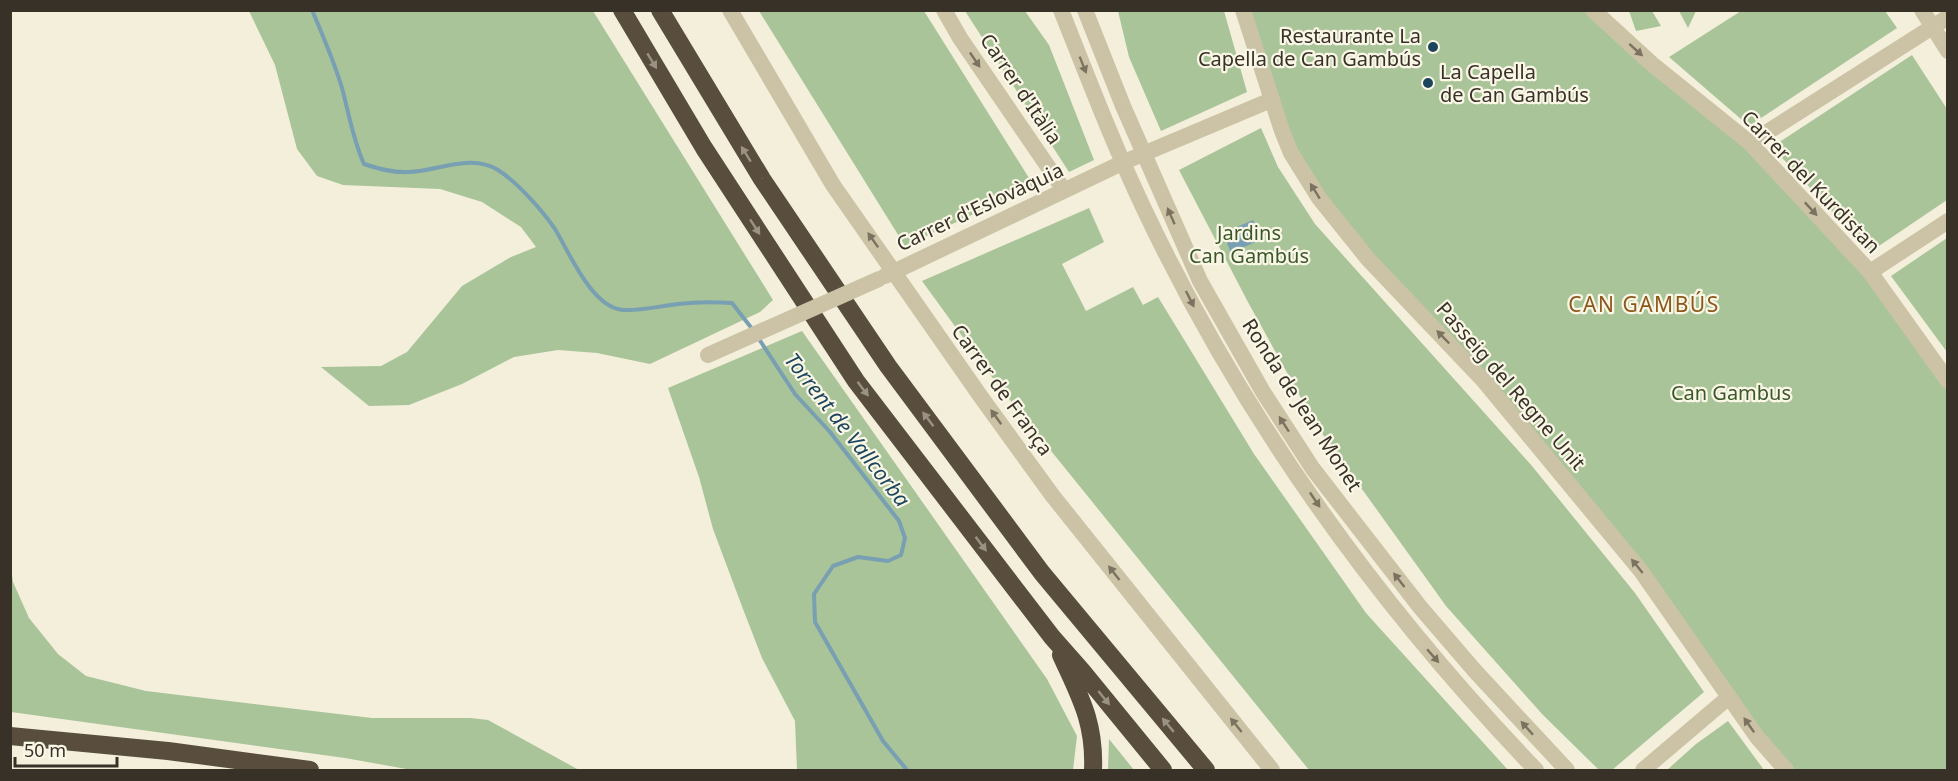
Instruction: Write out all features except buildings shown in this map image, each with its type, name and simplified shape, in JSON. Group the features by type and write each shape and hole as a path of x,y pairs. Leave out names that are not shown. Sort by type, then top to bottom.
{"highway":[{"path":"622,10 704,148 856,381 1052,637 1162,771"},
{"path":"660,10 762,179 888,366 1042,573 1206,771"},
{"path":"1052,637 1086,708 1094,747 1094,771"},
{"path":"10,736 168,751 310,771"}],"street":[{"name":"Carrer de França","path":"730,10 833,184 876,244 886,275 1052,495 1272,771"},
{"name":"Carrer d'Itàlia","path":"944,10 960,38 1064,190"},
{"name":"Ronda de Jean Monet","path":"1061,10 1145,211 1192,304 1248,399 1358,563 1403,621 1536,771"},
{"name":"Ronda de Jean Monet","path":"1085,10 1144,154 1205,292 1263,392 1313,469 1420,607 1567,771"},
{"name":"Passeig del Regne Unit","path":"1243,10 1271,100 1292,153 1319,198 1368,259 1483,380 1633,561 1757,737 1786,771"},
{"name":"Carrer del Kurdistan","path":"1593,10 1652,64 1750,143 1870,272 1947,381"},
{"path":"1922,10 1941,19"},
{"path":"1750,143 1941,19"},
{"path":"1941,19 1947,51"},
{"name":"Carrer d'Eslovàquia","path":"708,355 886,275 1124,162 1271,100"},
{"path":"1870,272 1947,221"},
{"path":"1643,771 1729,697"}],"green space":[{"path":"249,11 593,11 773,300 760,312 650,364 597,353 558,350 514,357 462,384 409,405 369,406 321,367 381,366 407,352 462,286 511,257 536,247 521,227 482,202 440,189 343,185 317,176 297,149 275,65"},
{"path":"759,11 924,11 1034,186 905,246"},
{"path":"965,11 1025,11 1049,45 1094,160 1069,172"},
{"path":"1118,11 1224,11 1247,92 1161,131 1129,57"},
{"name":"Can Gambus","path":"1243,11 1593,11 1750,143 1870,272 1947,381 1947,770 1786,770 1641,571 1368,259 1291,153"},
{"path":"1629,11 1652,11 1661,26 1636,31"},
{"path":"1679,11 1696,11 1688,28"},
{"path":"1741,11 1885,11 1897,28 1749,126 1669,57"},
{"path":"1912,55 1947,109 1947,200 1870,252 1772,147"},
{"name":"Jardins Can Gambús","path":"1261,128 1278,167 1315,224 1532,466 1635,593 1704,692 1612,770 1599,770 1543,715 1446,606 1316,425 1249,304 1179,170"},
{"path":"1089,208 1104,242 1062,264 1086,311 1133,287 1143,305 1158,297 1254,454 1366,613 1508,770 1309,770 997,384 922,281"},
{"path":"1947,238 1947,352 1891,276"},
{"path":"802,331 1047,679 1077,736 1073,770 797,770 795,721 762,658 743,609 713,529 699,477 668,388"},
{"path":"10,562 13,582 29,618 58,654 86,676 146,691 372,718 488,720 579,770 412,770 345,758 11,712"},
{"path":"1728,721 1764,770 1667,770 1696,744"},
{"path":"1109,739 1134,770 1108,770"}],"water":[{"path":"1253,220 1262,239 1231,253 1223,233"}],"waterway":[{"name":"Torrent de Vallcorba","path":"312,10 339,78 364,164 403,172 466,163 488,165 505,175 536,205 555,229 574,264 592,290 612,307 630,310 692,303 732,303 753,330"},
{"name":"Torrent de Vallcorba","path":"759,339 795,394 830,432 899,521 905,538 901,555 888,561 858,557 833,566 814,594 815,622 883,741 907,770"}],"place":[{"name":"Restaurante La Capella de Can Gambús","path":"1433,47"},
{"name":"La Capella de Can Gambús","path":"1428,83"}],"district":[{"name":"CAN GAMBÚS","path":"1644,305"}]}
